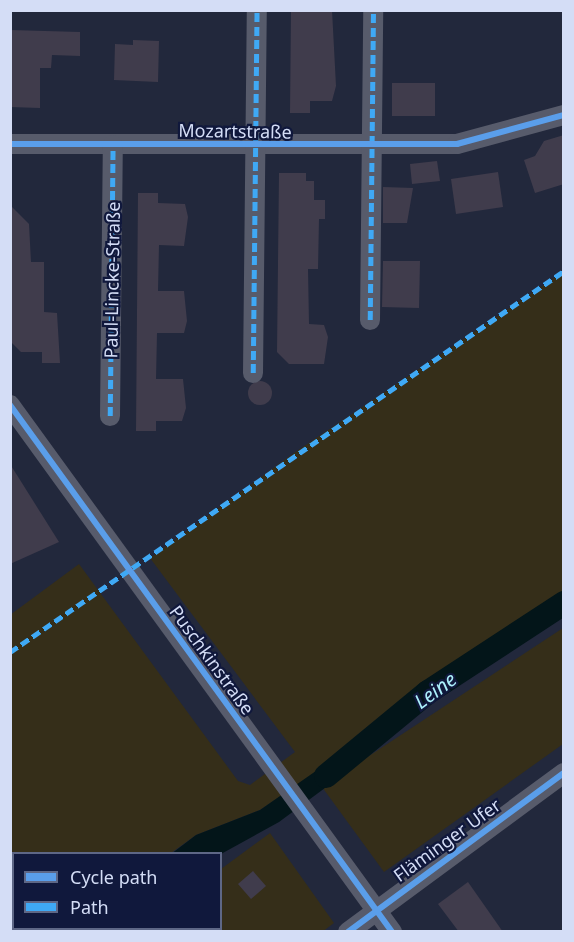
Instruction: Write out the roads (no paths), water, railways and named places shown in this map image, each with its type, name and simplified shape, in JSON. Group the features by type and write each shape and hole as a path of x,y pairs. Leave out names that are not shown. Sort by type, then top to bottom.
{"street":[{"path":"253,373 257,10"},
{"path":"370,320 374,148 373,10"},
{"name":"Mozartstraße","path":"10,144 374,148 457,144 564,115"},
{"name":"Paul-Lincke-Straße","path":"111,416 113,145"},
{"name":"Puschkinstraße","path":"10,405 392,932"},
{"name":"Fläminger Ufer","path":"348,932 564,773"}],"waterway":[{"name":"Leine","path":"326,776 428,692 564,603"}]}
